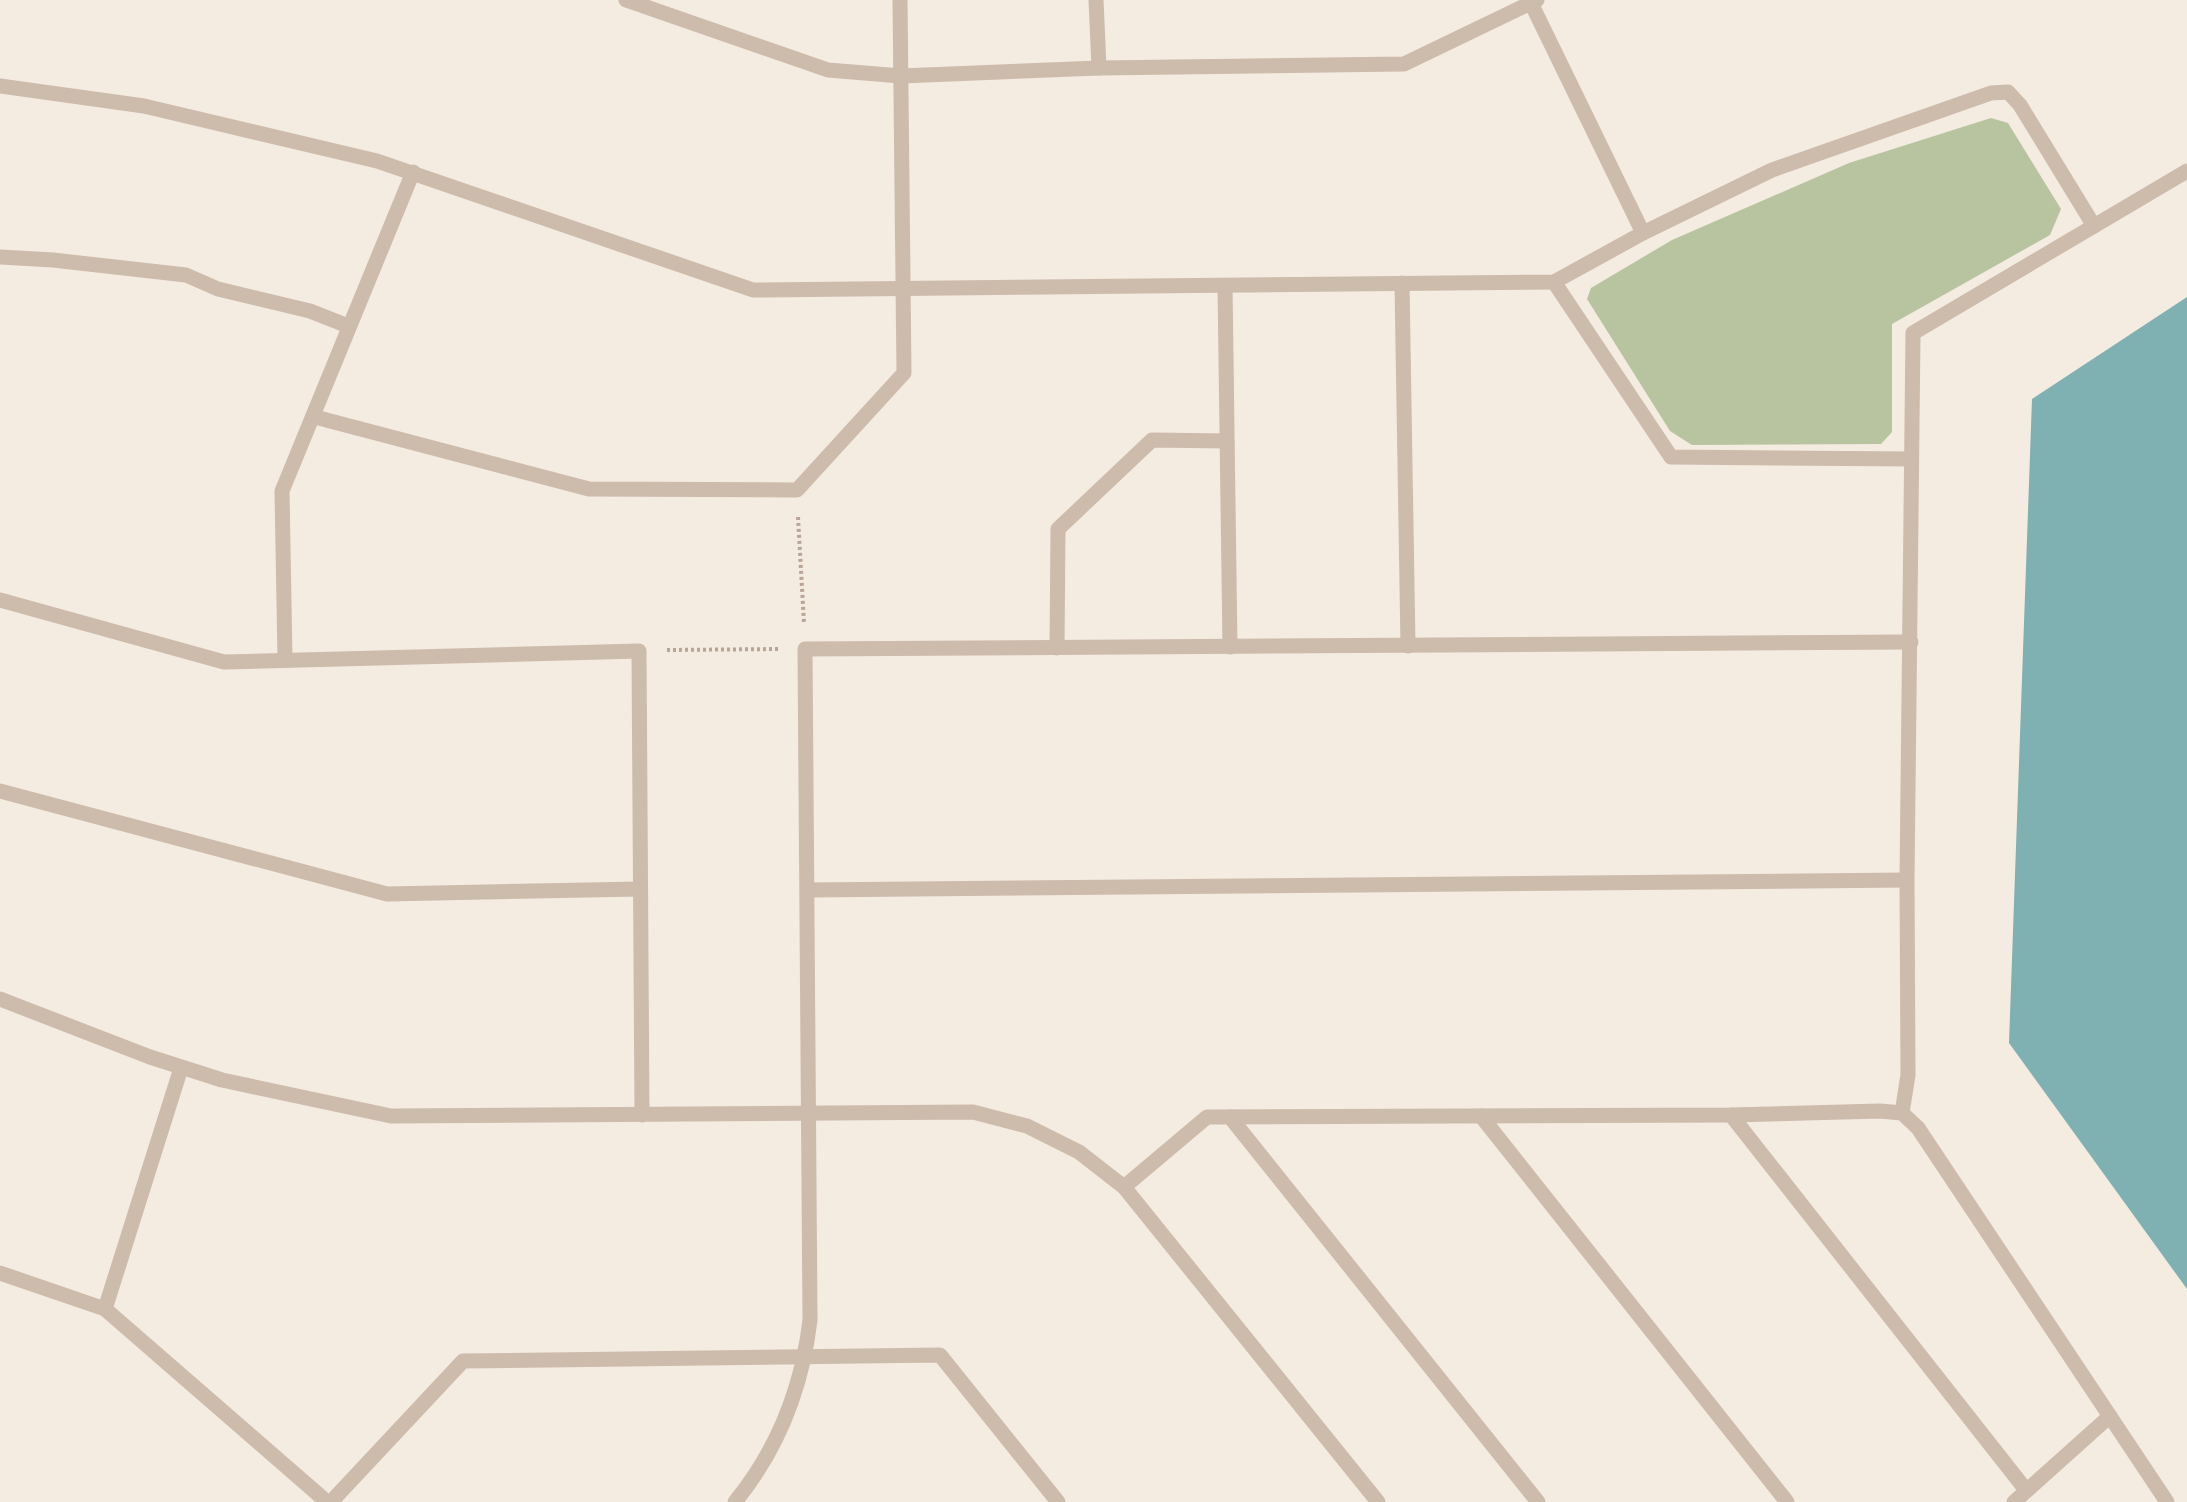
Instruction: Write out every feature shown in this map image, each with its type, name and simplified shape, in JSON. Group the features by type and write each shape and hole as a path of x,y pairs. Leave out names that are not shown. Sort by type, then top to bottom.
{"street":[{"path":"626,0 828,70 901,76 1098,68 1404,64 1534,1 1643,233"},
{"path":"315,417 589,489 797,490 904,373 900,0"},
{"path":"1096,0 1098,68"},
{"path":"0,86 144,106 377,161 753,290 904,291 1554,282 1643,233 1772,170 1991,93 2008,92 2020,105 2094,226"},
{"path":"1902,1113 1908,1075 1907,880 1913,333 2187,171"},
{"path":"285,658 282,491 315,417 348,326 413,172"},
{"path":"0,257 53,260 186,275 218,289 310,312 348,326"},
{"path":"1554,282 1671,457 1911,459"},
{"path":"1402,283 1408,646"},
{"path":"1225,286 1230,647"},
{"path":"1057,648 1058,529 1152,440 1227,441"},
{"path":"0,600 224,662 285,658 639,651 642,1115"},
{"path":"735,1502 755,1476 781,1433 804,1358 810,1320 809,890 805,649 1911,642"},
{"path":"0,791 387,894 640,889"},
{"path":"809,890 1907,880"},
{"path":"0,999 181,1068 222,1080 391,1116 973,1112 1027,1126 1069,1147 1124,1187 1378,1502"},
{"path":"105,1309 181,1068"},
{"path":"1124,1187 1207,1117 1731,1115 1880,1111 1902,1113 1918,1128 2167,1502"},
{"path":"1731,1115 2026,1490"},
{"path":"1481,1116 1787,1502"},
{"path":"1230,1117 1538,1502"},
{"path":"0,1273 105,1309 329,1502 463,1361 940,1355 1058,1502"},
{"path":"2014,1502 2110,1416"}],"path":[{"path":"639,651 805,649 797,490"}],"green space":[{"path":"1991,118 2008,123 2061,209 2050,235 1892,324 1892,432 1881,444 1692,445 1670,431 1587,299 1591,288 1672,240 1849,163"}],"water":[{"path":"2187,297 2187,1289 2009,1043 2032,399"}]}
